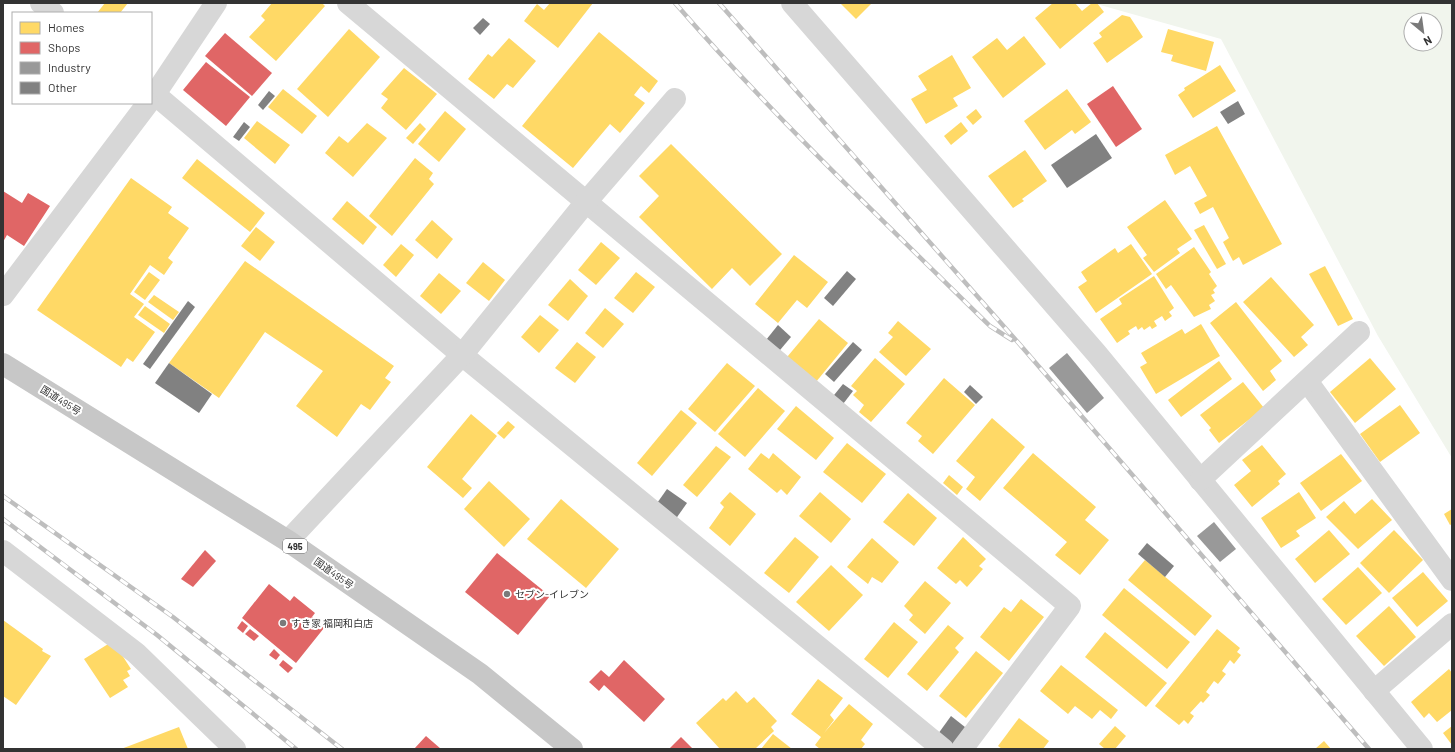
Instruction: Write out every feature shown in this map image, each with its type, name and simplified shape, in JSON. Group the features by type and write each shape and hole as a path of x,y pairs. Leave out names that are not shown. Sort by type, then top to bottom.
{"highway":[{"name":"国道495号","path":"3,364 288,541 480,674 572,749"}],"street":[{"path":"41,3 52,12"},
{"path":"152,96 216,3"},
{"path":"348,3 1070,606 962,749"},
{"path":"792,3 1092,348 1422,749"},
{"path":"152,98 462,355 943,749"},
{"path":"288,541 462,355 586,202 675,99"},
{"path":"3,295 146,104"},
{"path":"1200,480 1359,332"},
{"path":"1307,381 1452,580"},
{"path":"3,551 136,653 235,749"},
{"path":"1374,692 1452,624"}],"shaded area":[{"path":"1093,3 1452,3 1452,458 1378,336 1221,39"}],"building: Homes":[{"path":"105,3 128,3 121,12 98,12"},
{"path":"272,3 322,3 325,6 276,61 249,37 265,20 261,16"},
{"path":"550,3 593,3 558,48 524,21 537,4 544,10"},
{"path":"840,3 872,3 856,19"},
{"path":"1053,3 1075,3 1082,11 1092,3 1097,3 1104,12 1060,49 1035,18"},
{"path":"1122,15 1130,17 1143,37 1107,63 1093,43 1102,37 1099,33"},
{"path":"349,29 380,57 328,117 297,89"},
{"path":"1168,29 1214,42 1206,71 1171,61 1173,55 1161,52"},
{"path":"599,32 658,81 649,93 641,86 634,95 645,103 620,133 610,124 573,168 522,126"},
{"path":"1024,36 1046,64 1003,98 972,57 997,38 1007,50"},
{"path":"509,38 536,61 513,88 507,84 494,99 468,79 488,54 492,57"},
{"path":"952,55 971,88 953,98 958,106 926,124 911,99 927,90 918,76"},
{"path":"1220,65 1236,91 1193,118 1178,95 1185,90 1184,88"},
{"path":"404,68 437,94 406,130 381,108 388,99 381,94"},
{"path":"283,89 317,116 302,134 268,107"},
{"path":"1067,89 1091,122 1075,134 1072,130 1045,150 1024,121"},
{"path":"976,109 982,117 973,125 966,117"},
{"path":"445,111 466,129 439,162 418,144"},
{"path":"257,121 290,145 275,164 244,138"},
{"path":"961,122 968,131 951,145 944,136"},
{"path":"367,123 387,138 353,177 325,153 339,136 348,143"},
{"path":"420,123 426,129 413,144 406,138"},
{"path":"1217,126 1282,244 1243,265 1239,257 1233,261 1223,242 1229,238 1213,207 1200,214 1194,203 1207,196 1190,166 1175,175 1165,155"},
{"path":"671,144 782,254 750,286 732,268 712,289 639,217 659,196 639,176"},
{"path":"1025,150 1047,181 1022,199 1024,201 1013,208 988,176"},
{"path":"415,158 433,173 429,179 434,184 392,236 369,216"},
{"path":"197,159 265,213 250,232 182,178"},
{"path":"131,178 172,207 168,213 189,228 168,258 173,262 164,275 150,265 130,294 144,304 134,317 155,332 133,362 127,358 121,367 37,310"},
{"path":"1165,200 1192,239 1177,249 1180,253 1154,272 1143,258 1147,255 1127,227"},
{"path":"347,201 377,227 363,245 332,219"},
{"path":"432,220 453,239 437,259 415,240"},
{"path":"1204,225 1226,264 1217,269 1194,230"},
{"path":"256,227 275,242 260,261 241,246"},
{"path":"601,242 620,258 596,285 578,270"},
{"path":"401,244 414,255 396,277 383,265"},
{"path":"1131,244 1152,274 1096,313 1078,287 1087,281 1081,272 1115,248 1118,253"},
{"path":"1194,247 1211,272 1209,274 1217,286 1213,290 1215,293 1211,295 1215,301 1209,305 1211,309 1194,317 1171,285 1166,289 1156,274"},
{"path":"794,255 828,282 807,308 797,300 778,323 755,304"},
{"path":"245,261 394,366 385,378 391,382 370,410 361,404 337,437 296,406 323,371 265,332 219,398 169,363"},
{"path":"483,262 505,280 489,301 466,283"},
{"path":"1325,266 1353,319 1338,326 1309,274"},
{"path":"149,272 160,280 145,300 134,292"},
{"path":"636,272 655,287 633,313 614,298"},
{"path":"439,273 461,291 441,314 420,296"},
{"path":"1154,276 1174,308 1169,312 1172,316 1165,321 1162,316 1154,321 1157,326 1152,329 1150,326 1144,330 1142,327 1138,330 1136,326 1128,331 1130,334 1117,343 1100,319 1122,304 1119,299"},
{"path":"1271,277 1314,325 1301,337 1308,345 1294,357 1243,302"},
{"path":"570,279 588,296 568,321 548,305"},
{"path":"154,295 179,312 173,320 148,302"},
{"path":"1236,302 1282,361 1270,371 1276,380 1263,391 1210,323"},
{"path":"145,306 170,324 164,333 138,315"},
{"path":"605,308 624,324 603,348 585,333"},
{"path":"540,315 559,330 539,353 521,337"},
{"path":"819,319 848,343 811,388 782,363"},
{"path":"898,321 931,349 906,376 879,352 893,337 888,333"},
{"path":"1201,324 1220,356 1156,394 1140,367 1147,363 1141,353 1182,329 1185,334"},
{"path":"577,342 596,357 575,383 555,368"},
{"path":"875,358 905,384 871,422 859,412 864,405 853,395 857,391 851,386"},
{"path":"1370,358 1396,389 1355,423 1330,392"},
{"path":"1219,361 1232,379 1181,417 1168,400"},
{"path":"727,363 755,386 715,432 688,409"},
{"path":"944,378 975,405 933,454 918,441 922,436 906,423"},
{"path":"1243,382 1264,408 1219,443 1209,430 1211,428 1200,415"},
{"path":"758,388 785,411 745,457 718,434"},
{"path":"1400,405 1420,433 1380,462 1360,434"},
{"path":"796,406 834,438 816,460 777,429"},
{"path":"681,410 697,423 652,476 637,463"},
{"path":"471,414 497,436 462,479 472,488 463,498 427,467"},
{"path":"992,418 1025,447 980,501 966,489 975,477 956,461"},
{"path":"508,421 515,427 504,439 497,433"},
{"path":"847,443 886,474 862,503 823,472"},
{"path":"1262,445 1286,474 1278,481 1280,484 1252,507 1234,485 1251,471 1242,460"},
{"path":"716,446 731,457 697,497 683,485"},
{"path":"761,453 769,459 773,453 801,477 787,495 781,489 777,493 748,469"},
{"path":"1033,453 1096,507 1085,520 1109,540 1080,575 1055,555 1067,542 1003,488"},
{"path":"1341,454 1362,481 1321,511 1300,483"},
{"path":"949,475 963,487 957,495 943,483"},
{"path":"489,481 530,519 504,547 464,509"},
{"path":"730,492 756,514 730,546 709,528 724,507 720,503"},
{"path":"820,492 851,519 831,543 799,516"},
{"path":"1299,492 1316,518 1296,531 1300,536 1281,548 1261,518"},
{"path":"908,493 937,518 914,546 883,522"},
{"path":"561,499 619,549 586,588 527,539"},
{"path":"1372,499 1392,520 1358,549 1326,517 1344,501 1355,514"},
{"path":"1452,509 1452,524 1450,525 1444,514"},
{"path":"1329,530 1350,554 1315,583 1295,559"},
{"path":"1394,530 1423,560 1389,593 1360,563"},
{"path":"795,537 819,557 789,593 764,573"},
{"path":"963,537 986,559 979,566 983,569 967,587 960,580 956,584 937,568"},
{"path":"872,538 899,562 882,583 872,577 868,584 847,567"},
{"path":"1145,560 1212,616 1195,636 1128,580"},
{"path":"831,565 863,595 829,631 796,602"},
{"path":"1358,567 1382,593 1346,625 1322,599"},
{"path":"1423,572 1448,601 1417,627 1392,598"},
{"path":"925,581 951,603 925,634 909,620 913,615 904,606"},
{"path":"1124,588 1190,642 1167,669 1102,615"},
{"path":"1021,599 1044,617 1009,661 980,637 1004,607 1011,612"},
{"path":"1389,606 1416,637 1384,666 1356,636"},
{"path":"3,620 43,649 42,651 51,656 16,705 3,696"},
{"path":"894,622 918,642 888,678 864,659"},
{"path":"948,625 964,638 955,648 959,652 927,691 907,674"},
{"path":"1217,629 1240,648 1237,652 1241,655 1234,664 1230,660 1222,671 1226,674 1218,684 1214,681 1206,692 1210,695 1203,703 1201,701 1190,713 1194,716 1188,724 1184,720 1179,725 1155,706"},
{"path":"1105,632 1167,683 1146,707 1085,657"},
{"path":"113,641 131,669 127,671 130,676 123,680 128,687 110,698 84,659"},
{"path":"976,651 1003,673 966,718 939,696"},
{"path":"1061,665 1118,710 1111,719 1100,710 1092,719 1075,706 1068,714 1040,691"},
{"path":"1449,669 1452,673 1452,710 1437,722 1429,713 1424,718 1411,702"},
{"path":"818,679 843,698 830,715 834,720 824,733 849,704 873,724 861,740 865,744 861,749 820,749 815,745 821,737 791,714"},
{"path":"736,691 747,703 754,697 777,721 771,727 774,731 755,749 720,749 696,723 723,698 726,701"},
{"path":"1019,718 1049,741 1043,749 1002,749 998,746"},
{"path":"1115,726 1126,736 1115,749 1105,749 1099,744"},
{"path":"1452,726 1452,745 1443,733"},
{"path":"179,727 188,749 121,749"},
{"path":"773,734 792,749 761,749"},
{"path":"1324,741 1331,749 1315,749"}],"building: Shops":[{"path":"225,33 272,73 252,96 205,56"},
{"path":"206,62 250,97 226,126 183,90"},
{"path":"1113,86 1142,129 1116,147 1087,104"},
{"path":"3,191 22,203 28,193 50,206 24,246 7,235 3,242"},
{"path":"205,550 216,561 193,587 181,579"},
{"name":"セブン-イレブン","path":"497,553 550,596 518,635 465,592"},
{"name":"すき家 福岡和白店","path":"269,584 290,601 294,596 315,613 312,617 324,628 296,663 242,618"},
{"path":"242,621 248,626 243,633 237,628"},
{"path":"250,629 259,636 254,641 245,634"},
{"path":"274,649 280,655 276,660 269,655"},
{"path":"283,660 293,668 288,673 279,665"},
{"path":"624,660 665,699 644,722 604,685 599,691 589,682 601,670 609,677"},
{"path":"426,736 441,749 414,749"},
{"path":"681,737 693,749 669,749"}],"building: Industry":[{"path":"1067,353 1104,398 1087,413 1049,368"},
{"path":"1214,522 1236,549 1220,562 1197,536"}],"building: Other":[{"path":"483,18 490,24 480,35 473,28"},
{"path":"269,91 275,96 263,110 258,105"},
{"path":"1238,101 1245,114 1228,124 1220,112"},
{"path":"244,122 250,127 239,141 233,137"},
{"path":"1096,134 1112,158 1067,188 1051,165"},
{"path":"847,271 856,279 833,306 824,298"},
{"path":"188,301 195,307 150,369 143,364"},
{"path":"778,325 791,337 775,356 762,345"},
{"path":"853,342 862,350 834,382 825,374"},
{"path":"169,363 212,394 199,413 155,383"},
{"path":"843,384 853,391 840,408 830,400"},
{"path":"970,385 983,397 976,404 964,392"},
{"path":"667,489 687,503 675,520 655,506"},
{"path":"1147,543 1174,566 1165,577 1138,554"},
{"path":"951,716 970,731 956,749 938,734"}],"railway":[{"path":"675,3 751,87 829,168 990,326 1012,340"},
{"path":"719,3 1022,347 1369,749"},
{"path":"3,496 173,617 342,749"},
{"path":"3,519 157,635 296,749"}],"place":[{"name":"セブン-イレブン","path":"507,594"},
{"name":"すき家 福岡和白店","path":"283,623"}]}
